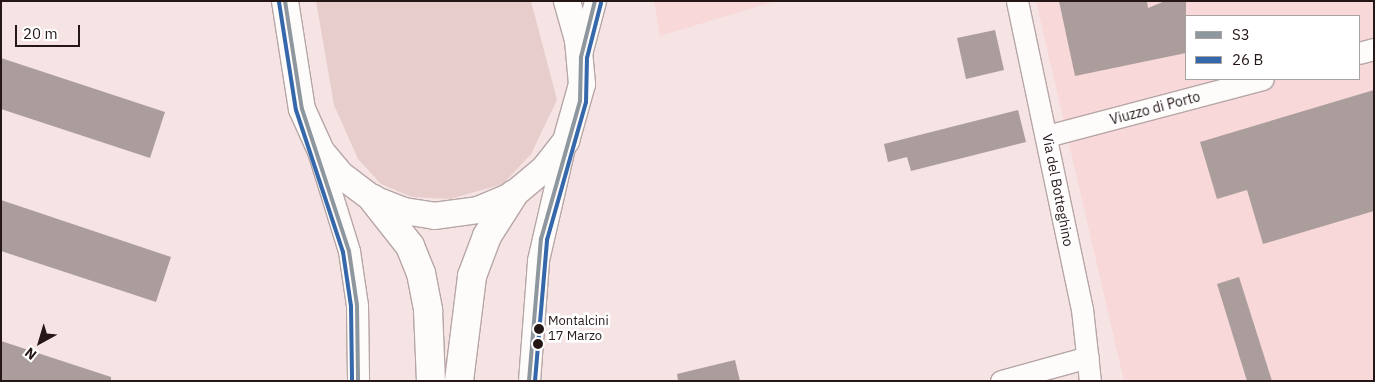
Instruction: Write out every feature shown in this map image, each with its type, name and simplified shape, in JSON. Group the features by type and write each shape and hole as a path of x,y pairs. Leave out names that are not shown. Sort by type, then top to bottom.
{"highway":[{"path":"459,381 472,276 487,236 513,195"},
{"path":"373,199 410,246 421,273 428,310 431,381"}],"main road":[{"path":"285,1 301,103 313,138 341,175 373,199 404,211 434,216 478,210 513,195 544,169 566,141 580,101 581,57 566,1"}],"street":[{"path":"581,57 595,1"},
{"name":"Via del Botteghino","path":"1017,1 1047,136 1088,357 1090,381"},
{"path":"1360,53 1374,49"},
{"name":"Viuzzo di Porto","path":"1047,136 1259,80"},
{"path":"313,138 350,251 358,305 358,381"},
{"path":"529,381 538,260 566,141"},
{"path":"1001,381 1088,357"}],"shaded area":[{"path":"316,1 531,1 557,100 531,154 503,184 450,199 412,197 381,184 358,159 334,105"},
{"path":"654,1 776,1 660,36"},
{"path":"1036,1 1374,1 1374,381 1124,381"}],"building":[{"path":"1059,1 1147,1 1148,8 1165,1 1186,1 1185,53 1075,76"},
{"path":"995,30 1004,70 966,79 957,38"},
{"path":"1,58 165,112 150,158 1,109"},
{"path":"1374,90 1374,211 1263,244 1247,190 1217,199 1200,142"},
{"path":"1018,110 1026,142 911,171 907,157 888,162 884,144"},
{"path":"1,200 171,257 156,302 1,251"},
{"path":"1239,277 1272,381 1247,381 1217,284"},
{"path":"1,341 111,377 111,381 1,381"},
{"path":"735,360 740,381 678,381 677,374"}],"transit line":[{"name":"S3","path":"285,1 302,109 349,251 357,305 358,381"},
{"name":"S3","path":"529,381 541,239 580,101 581,57 595,1"},
{"path":"279,2 296,110 343,252 351,306 352,381"},
{"path":"535,381 547,240 586,102 587,58 601,3"}],"place":[{"name":"Montalcini 17 Marzo","path":"539,329"}]}
